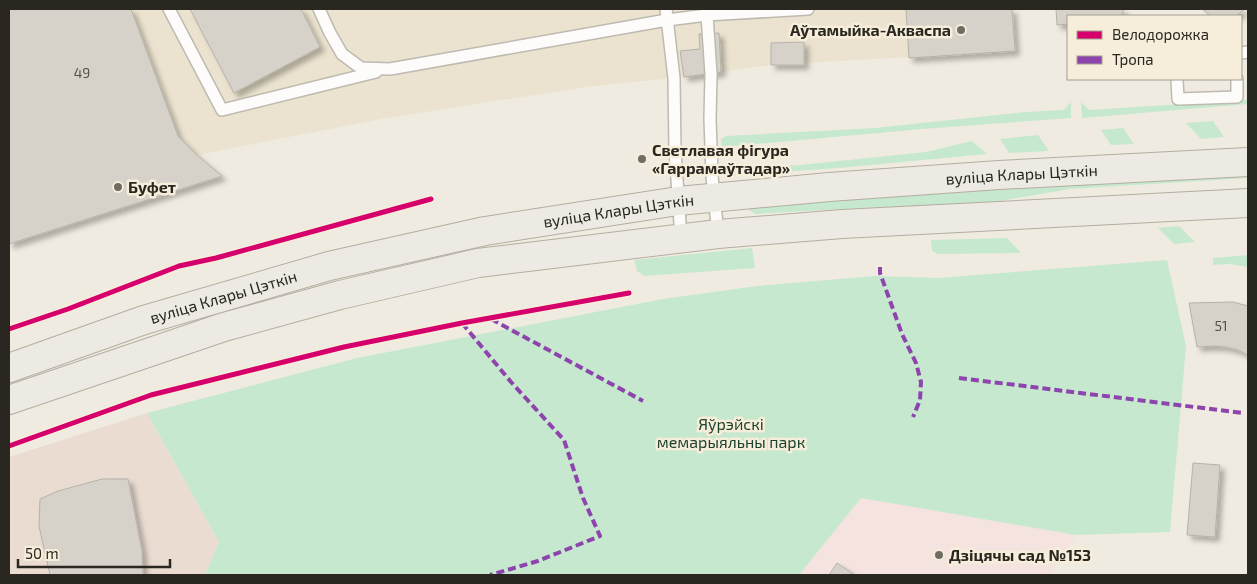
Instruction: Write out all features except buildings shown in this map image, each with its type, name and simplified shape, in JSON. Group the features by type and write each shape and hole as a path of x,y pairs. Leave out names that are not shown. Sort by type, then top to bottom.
{"main road":[{"name":"вуліца Клары Цэткін","path":"9,368 144,320 329,266 485,231 678,201 989,175 1248,162"},
{"name":"вуліца Клары Цэткін","path":"9,400 224,327 340,295 478,263 718,234 842,224 1248,203"}],"lane":[{"path":"169,9 222,110 390,69 667,14 707,15 808,9"},
{"path":"319,9 342,54 361,68 390,69"},
{"path":"667,14 674,78 674,125 681,238"},
{"path":"707,15 711,74 712,176 718,234"},
{"path":"1177,80 1178,99 1237,97 1236,80"}],"shaded area":[{"path":"9,9 1012,9 1015,51 771,65 684,77 586,87 381,119 197,155 222,176 9,244"},
{"path":"147,413 219,542 205,575 9,575 9,457"},
{"name":"Дзіцячы сад №153","path":"861,498 1076,535 1050,575 799,575"}],"green space":[{"path":"1248,100 1248,104 1082,118 1081,102 1089,110"},
{"path":"1071,102 1071,118 722,147 721,139 726,136 875,128 1025,112 1064,110"},
{"path":"1213,121 1224,137 1201,139 1186,123"},
{"path":"1123,128 1134,144 1111,145 1101,130"},
{"path":"1038,135 1049,151 1009,153 1000,139"},
{"path":"972,141 987,154 839,168 736,175 723,172 722,168 800,165 926,152"},
{"path":"1248,173 1248,178 1070,189 980,206 879,207 755,214 749,210 750,206"},
{"path":"1179,226 1195,242 1174,244 1158,228"},
{"path":"1007,238 1021,253 938,254 932,251 931,240"},
{"path":"752,248 755,268 644,276 637,271 634,260"},
{"path":"1248,255 1248,267 1230,264 1213,265 1213,258"},
{"name":"Яўрэйскі мемарыяльны парк","path":"1167,260 1186,346 1170,532 1076,535 861,498 799,575 205,575 219,542 147,413 357,358 663,299 757,286 875,276 938,278"}],"marked path":[{"path":"880,267 880,273 902,334 916,363 921,382 920,400 913,417"},
{"path":"491,319 643,401"},
{"path":"462,323 511,382 564,440 583,498 600,536 538,561 490,575"},
{"path":"959,378 1243,413"}],"cycle path":[{"path":"9,329 68,309 179,266 216,258 431,199"},
{"path":"9,446 151,395 344,347 462,323 629,293"}],"place":[{"name":"Аўтамыйка-Акваспа","path":"961,30"},
{"name":"Светлавая фігура «Гаррамаўтадар»","path":"642,159"},
{"name":"Буфет","path":"118,187"},
{"name":"Дзіцячы сад №153","path":"939,555"}]}
